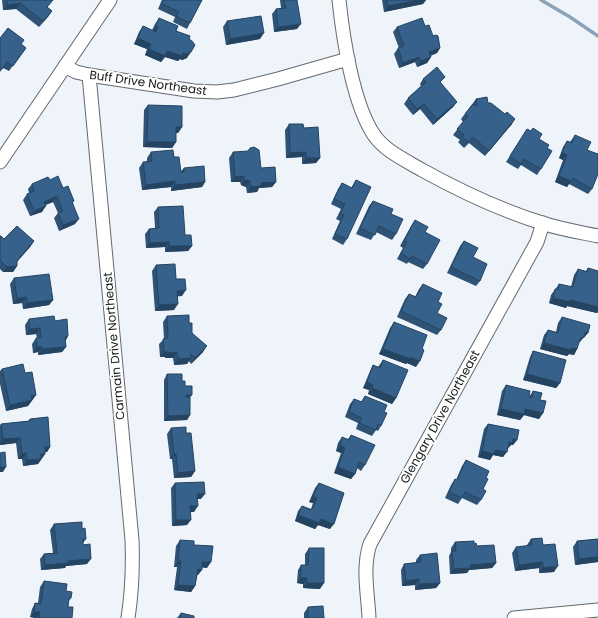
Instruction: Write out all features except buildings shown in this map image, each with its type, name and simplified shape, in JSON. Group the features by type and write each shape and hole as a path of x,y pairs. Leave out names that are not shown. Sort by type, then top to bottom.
{"street":[{"path":"0,162 110,0"},
{"path":"339,0 348,59 356,94 364,119 374,136 388,150 449,185 505,210 543,224 598,236"},
{"name":"Buff Drive Northeast","path":"65,66 76,72 89,75 194,92 217,92 234,90 278,79 348,59"},
{"name":"Carmain Drive Northeast","path":"89,75 132,540 133,572 131,602 128,618"},
{"name":"Glengary Drive Northeast","path":"369,618 365,565 366,554 370,544 537,242 543,224"},
{"path":"514,618 598,610"}],"waterway":[{"path":"541,0 598,36"}]}
